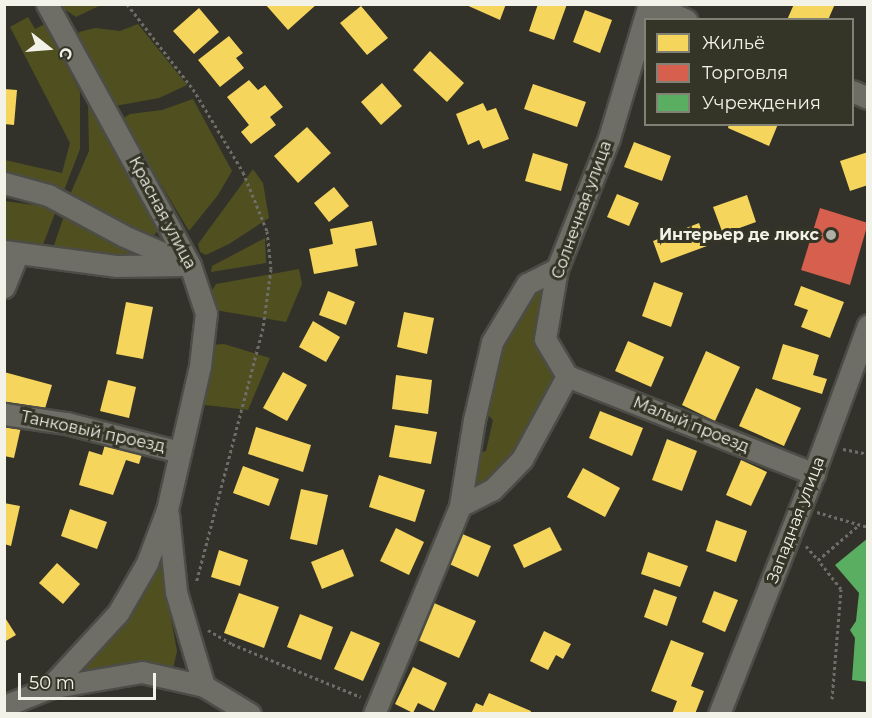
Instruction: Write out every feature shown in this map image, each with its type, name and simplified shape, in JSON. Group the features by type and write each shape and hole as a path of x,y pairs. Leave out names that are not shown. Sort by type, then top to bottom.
{"street":[{"name":"Красная улица","path":"47,4 190,265 206,313 200,366 167,510 147,563 118,613 49,688"},
{"path":"650,4 682,18"},
{"name":"Солнечная улица","path":"567,376 545,339 557,269 609,138 644,24"},
{"path":"4,183 48,195 124,236 190,265"},
{"path":"4,286 11,253 117,266 190,265"},
{"path":"376,709 460,506 474,420 492,342 527,284 557,269"},
{"name":"Западная улица","path":"719,714 814,474 867,325"},
{"path":"460,506 492,490 522,459 567,376"},
{"name":"Малый проезд","path":"567,376 814,474"},
{"name":"Танковый проезд","path":"4,414 66,423 180,452"},
{"name":"Красная улица","path":"167,510 176,592 204,686"},
{"path":"4,706 49,688 142,672 204,686 250,714"}],"path":[{"path":"127,4 193,89 243,172 267,231 270,268 263,328 195,587"},
{"path":"824,446 867,454"},
{"path":"801,508 867,527"},
{"path":"832,699 841,589 818,560 859,525"},
{"path":"206,629 232,644 376,709"}],"shaded area":[{"path":"58,5 101,5 76,17"},
{"path":"28,17 35,29 45,24 80,92 80,149 63,193 5,176 5,160 62,173 70,143 10,27"},
{"path":"138,24 187,85 159,98 115,106 77,42 79,32 95,28 120,31"},
{"path":"193,99 232,171 218,195 189,231 122,119 130,114 162,110"},
{"path":"88,105 92,107 159,230 151,238 69,197 89,151"},
{"path":"253,169 263,183 269,218 229,244 206,255 200,252 198,244"},
{"path":"4,201 57,208 41,250 5,241"},
{"path":"66,210 131,247 136,253 129,259 52,251"},
{"path":"265,238 266,263 211,272 212,266"},
{"path":"299,269 302,284 286,322 215,310 209,295 216,284"},
{"path":"543,288 536,333 540,351 558,376 518,451 499,476 469,490 478,453 486,451 493,420 486,413 498,347 530,290"},
{"path":"224,344 270,358 248,410 205,405 200,401 211,345"},
{"path":"154,565 161,566 177,651 173,669 84,675 80,669"}],"building: Жильё":[{"path":"265,4 317,4 288,30"},
{"path":"464,4 506,4 500,20"},
{"path":"538,4 567,4 554,40 529,31"},
{"path":"794,4 835,4 829,18 788,18"},
{"path":"361,6 388,38 367,55 340,23"},
{"path":"199,8 219,32 194,54 173,31"},
{"path":"585,10 612,20 600,53 573,42"},
{"path":"229,36 243,53 236,58 244,68 220,87 198,60"},
{"path":"430,51 464,83 447,102 413,70"},
{"path":"249,80 258,90 265,85 283,107 270,117 276,125 251,144 241,132 249,125 227,97"},
{"path":"382,83 402,106 381,125 361,102"},
{"path":"533,84 586,102 577,127 524,109"},
{"path":"4,89 17,90 14,125 4,124"},
{"path":"483,103 487,111 496,108 509,139 483,149 479,140 468,145 456,114"},
{"path":"728,126 777,126 769,146 728,128"},
{"path":"307,127 331,153 298,183 274,156"},
{"path":"634,142 671,156 662,181 624,167"},
{"path":"868,152 868,185 850,191 840,161"},
{"path":"533,153 568,164 561,191 525,181"},
{"path":"334,187 349,206 329,222 314,203"},
{"path":"617,194 639,203 629,226 607,217"},
{"path":"747,195 756,222 723,234 713,207"},
{"path":"372,221 377,245 355,249 358,266 314,274 309,249 333,244 330,229"},
{"path":"699,223 707,246 661,263 653,241"},
{"path":"654,282 683,293 671,327 642,316"},
{"path":"801,286 844,302 830,338 801,327 808,310 794,305"},
{"path":"328,291 355,302 346,325 319,315"},
{"path":"126,302 153,307 143,359 116,354"},
{"path":"404,312 434,318 427,354 397,347"},
{"path":"313,321 340,337 326,362 299,347"},
{"path":"628,341 664,357 651,387 615,371"},
{"path":"783,344 819,355 813,375 827,379 822,394 772,379"},
{"path":"706,351 740,367 715,421 682,405"},
{"path":"4,372 52,385 44,412 4,401"},
{"path":"283,372 307,385 287,421 263,408"},
{"path":"396,375 432,380 428,414 392,409"},
{"path":"108,380 136,387 129,418 100,411"},
{"path":"756,388 801,408 784,446 739,426"},
{"path":"600,411 643,428 632,456 589,438"},
{"path":"4,424 21,427 14,458 4,456"},
{"path":"395,425 437,432 431,464 389,457"},
{"path":"256,427 311,445 303,472 248,454"},
{"path":"667,439 697,451 682,491 652,480"},
{"path":"106,441 143,451 139,464 126,460 113,495 79,485 89,451 102,455"},
{"path":"741,460 767,472 751,506 726,495"},
{"path":"243,466 279,479 269,506 233,493"},
{"path":"583,468 620,488 605,517 567,497"},
{"path":"379,475 425,490 415,522 369,507"},
{"path":"301,489 328,495 317,545 290,539"},
{"path":"4,503 20,506 11,546 4,544"},
{"path":"70,509 107,522 97,549 61,536"},
{"path":"716,520 747,531 736,562 706,551"},
{"path":"550,527 562,550 524,568 513,545"},
{"path":"396,528 424,542 409,575 380,561"},
{"path":"460,533 491,546 478,577 447,563"},
{"path":"343,549 354,576 322,589 311,562"},
{"path":"219,550 248,560 240,586 211,577"},
{"path":"648,552 688,566 680,587 641,574"},
{"path":"57,563 80,584 63,604 39,583"},
{"path":"654,589 677,597 667,626 644,617"},
{"path":"714,591 738,600 725,632 702,622"},
{"path":"239,593 279,607 264,648 224,633"},
{"path":"434,603 476,621 459,658 418,640"},
{"path":"300,614 333,627 321,660 287,647"},
{"path":"4,616 16,635 4,642"},
{"path":"351,631 380,643 363,681 334,669"},
{"path":"544,631 571,644 563,659 556,655 548,670 530,661"},
{"path":"671,640 704,653 691,686 704,691 695,714 672,714 677,701 651,691"},
{"path":"413,667 447,683 434,711 418,703 413,713 395,704"},
{"path":"489,693 531,711 530,714 471,714 476,703 483,706"}],"building: Торговля":[{"path":"820,208 868,223 850,285 801,270"}],"building: Учреждения":[{"path":"868,538 868,682 852,680 855,638 850,630 856,621 859,593 835,565"}],"place":[{"name":"Интерьер де люкс","path":"831,235"}]}
